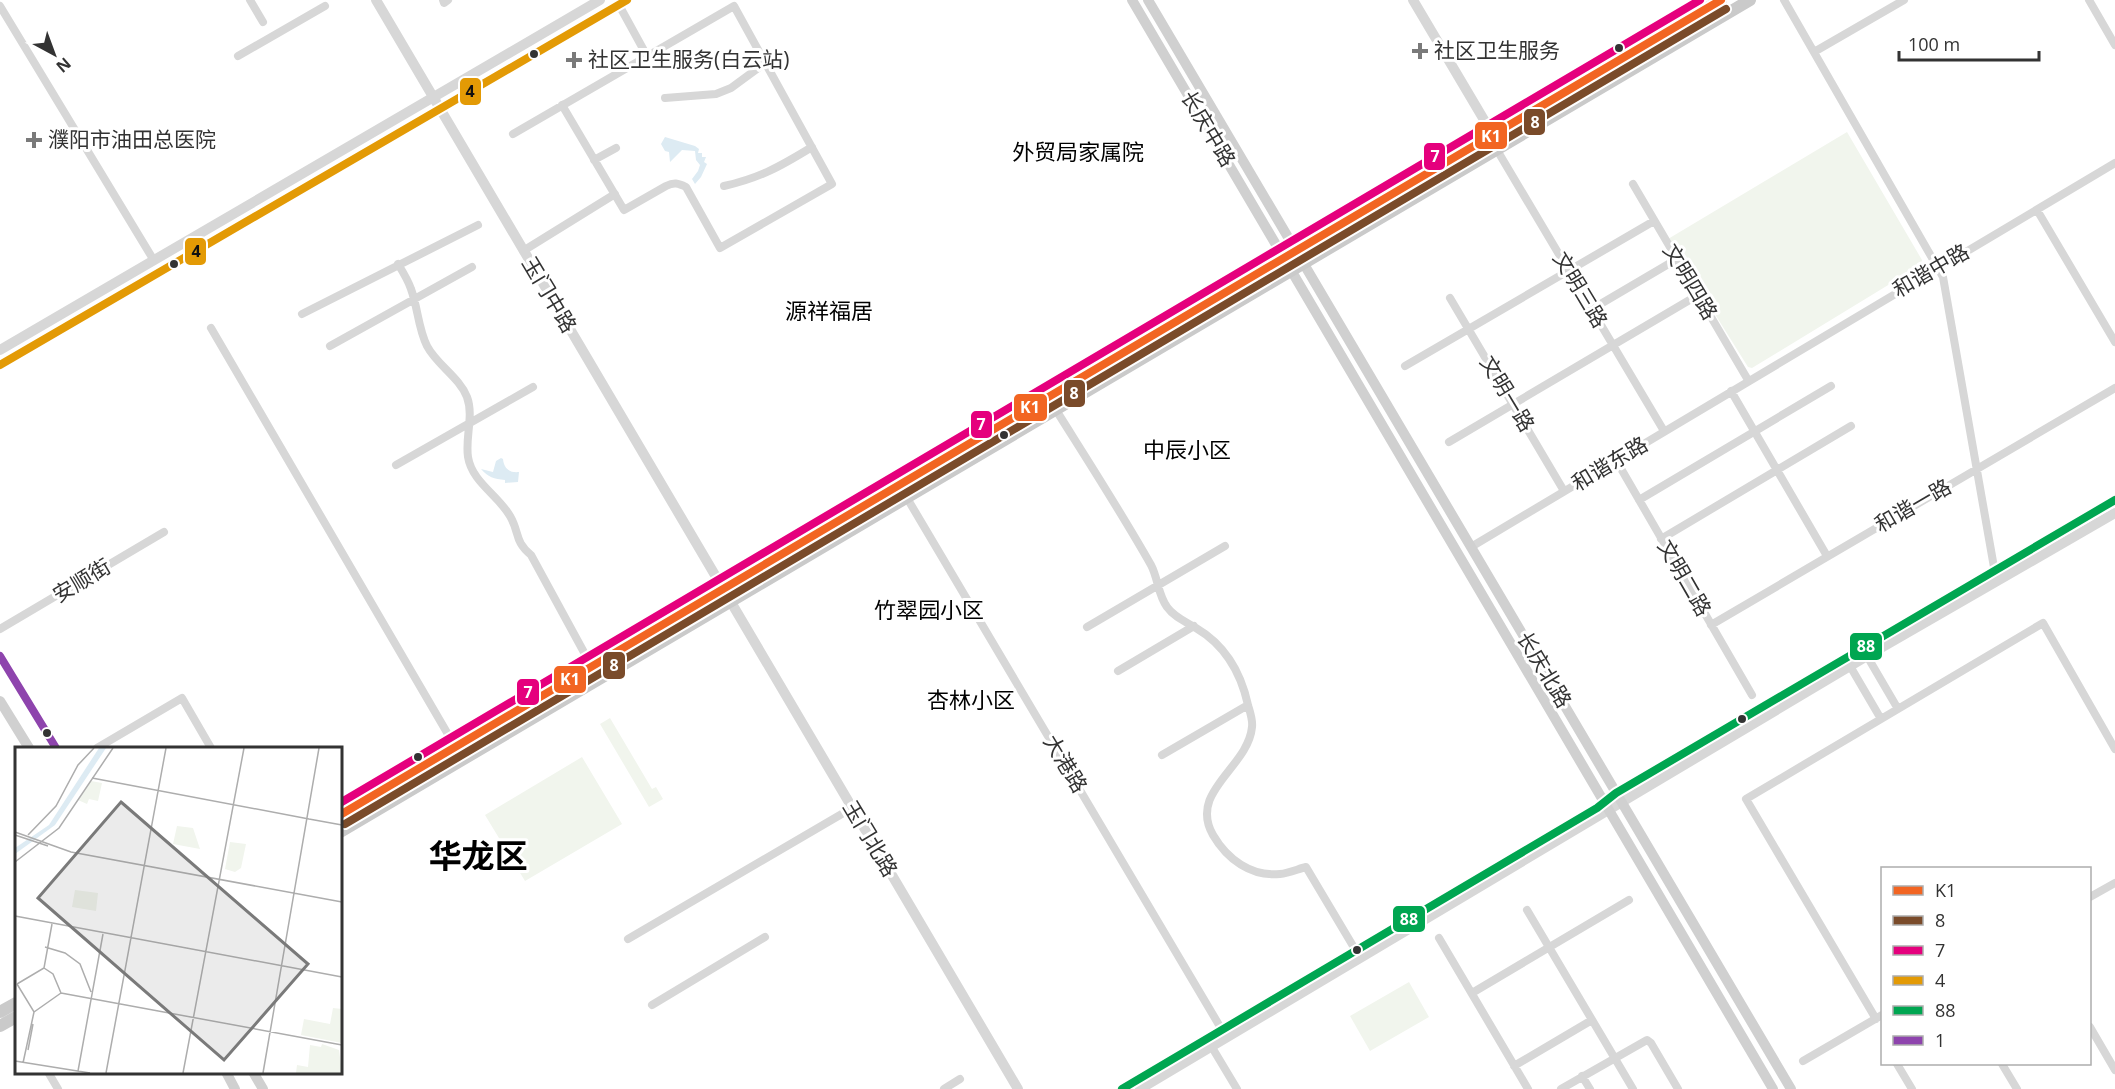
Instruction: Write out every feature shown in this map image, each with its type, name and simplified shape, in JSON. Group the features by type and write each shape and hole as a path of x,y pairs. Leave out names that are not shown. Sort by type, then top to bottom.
{"main road":[{"name":"长庆中路","path":"1132,0 1284,259"},
{"name":"长庆中路","path":"1148,0 1297,251"},
{"path":"342,814 1720,0"},
{"path":"342,831 1750,0"},
{"name":"长庆北路","path":"1297,251 1791,1089"},
{"name":"长庆北路","path":"1284,259 1773,1089"},
{"path":"0,656 55,747"},
{"path":"0,701 28,747"},
{"path":"0,1012 15,1004"},
{"path":"0,1026 15,1018"},
{"path":"227,1074 235,1089"},
{"path":"254,1074 263,1089"}],"street":[{"path":"250,0 263,22"},
{"name":"玉门中路","path":"376,0 723,589"},
{"path":"443,0 444,3 448,0"},
{"path":"0,350 600,0"},
{"path":"1413,0 1494,135"},
{"path":"1784,0 1939,267 1946,291 1995,575"},
{"path":"1814,52 1904,0"},
{"path":"2089,0 2115,45"},
{"path":"0,365 623,2 647,56"},
{"path":"0,6 153,259"},
{"path":"238,56 326,6"},
{"path":"513,134 562,105 734,6 832,184 720,248 686,188 680,184 672,183 624,210 562,105"},
{"path":"665,98 716,94 731,88 765,63"},
{"path":"724,186 767,173 812,147"},
{"path":"594,160 616,148"},
{"name":"文明三路","path":"1497,150 1664,431"},
{"name":"和谐中路","path":"1748,380 2115,163"},
{"name":"文明四路","path":"1633,184 1748,380"},
{"path":"523,251 615,194"},
{"path":"2037,210 2115,342"},
{"path":"1405,366 1654,221"},
{"path":"302,314 478,225"},
{"path":"1592,309 1677,259"},
{"path":"398,264 411,289 427,346 466,396 470,406 467,448 470,465 484,486 508,512 520,545 531,555 592,667"},
{"path":"330,346 472,267"},
{"path":"1449,442 1698,295"},
{"name":"文明一路","path":"1450,298 1564,491"},
{"path":"211,328 456,748"},
{"name":"和谐东路","path":"1471,547 1748,380"},
{"path":"1639,500 1831,386"},
{"path":"396,465 533,387"},
{"name":"和谐一路","path":"1711,625 2115,388"},
{"path":"1731,391 1827,556"},
{"path":"1056,410 1150,564 1166,606 1173,614 1211,638 1230,660 1245,691 1252,727 1248,742 1213,791 1206,813 1207,822 1214,837 1235,861 1248,869 1280,874 1306,867 1356,951"},
{"path":"1661,539 1851,426"},
{"name":"文明二路","path":"1616,460 1752,695"},
{"name":"大港路","path":"907,498 1222,1030"},
{"path":"1619,798 1867,656 2115,500"},
{"path":"1140,1089 1209,1043 1995,575 2115,513"},
{"name":"安顺街","path":"0,629 164,532"},
{"path":"1087,627 1226,546"},
{"name":"玉门北路","path":"723,589 1018,1089"},
{"path":"1803,1061 1879,1017 1746,799 2043,623 2115,749"},
{"path":"1118,671 1194,626"},
{"path":"1867,656 1898,709"},
{"path":"1850,666 1881,719"},
{"path":"99,747 182,698 210,747"},
{"path":"1162,755 1248,705"},
{"path":"1122,1089 1209,1043 1222,1030 1597,808 1606,806"},
{"path":"628,939 852,808"},
{"path":"2091,896 2115,883"},
{"path":"1472,993 1629,900"},
{"path":"1527,910 1633,1089"},
{"path":"652,1005 765,938"},
{"path":"1439,938 1528,1089"},
{"path":"1514,1066 1592,1020"},
{"path":"2091,1029 2115,1070"},
{"path":"1560,1089 1647,1040 1678,1089"},
{"path":"1209,1043 1233,1088"},
{"path":"1898,1065 1912,1089"},
{"path":"2003,1065 2017,1089"},
{"path":"49,1074 58,1089"},
{"path":"1582,1076 1590,1089"},
{"path":"944,1089 960,1079"}],"shaded area":[{"path":"1847,132 1922,260 1921,265 1752,368 1748,367 1668,239"},
{"path":"665,137 695,146 699,149 698,153 702,153 702,157 706,157 704,162 707,164 695,184 692,179 700,165 696,160 695,151 682,150 670,162 669,152 665,151 661,144"},
{"path":"501,458 508,470 519,472 518,482 505,483 505,480 492,477 481,469 493,472 496,461"},
{"path":"610,718 652,789 656,787 663,799 649,807 600,724"},
{"path":"582,757 622,824 525,881 485,815"},
{"path":"1409,982 1429,1017 1370,1051 1350,1016"}],"transit line":[{"name":"4","path":"0,365 627,0"},
{"name":"7","path":"342,802 1700,0"},
{"name":"K1","path":"342,814 1721,0"},
{"name":"8","path":"345,824 1726,9"},
{"name":"88","path":"1122,1089 1597,808 1616,793 2115,500"},
{"name":"1","path":"0,656 55,747"}],"place":[{"name":"社区卫生服务","path":"1420,51"},
{"name":"社区卫生服务(白云站)","path":"574,60"},
{"name":"濮阳市油田总医院","path":"34,140"}],"district":[{"name":"外贸局家属院","path":"1078,152"},
{"name":"源祥福居","path":"829,311"},
{"name":"中辰小区","path":"1187,450"},
{"name":"竹翠园小区","path":"929,610"},
{"name":"杏林小区","path":"971,700"},
{"name":"华龙区","path":"478,856"}]}
